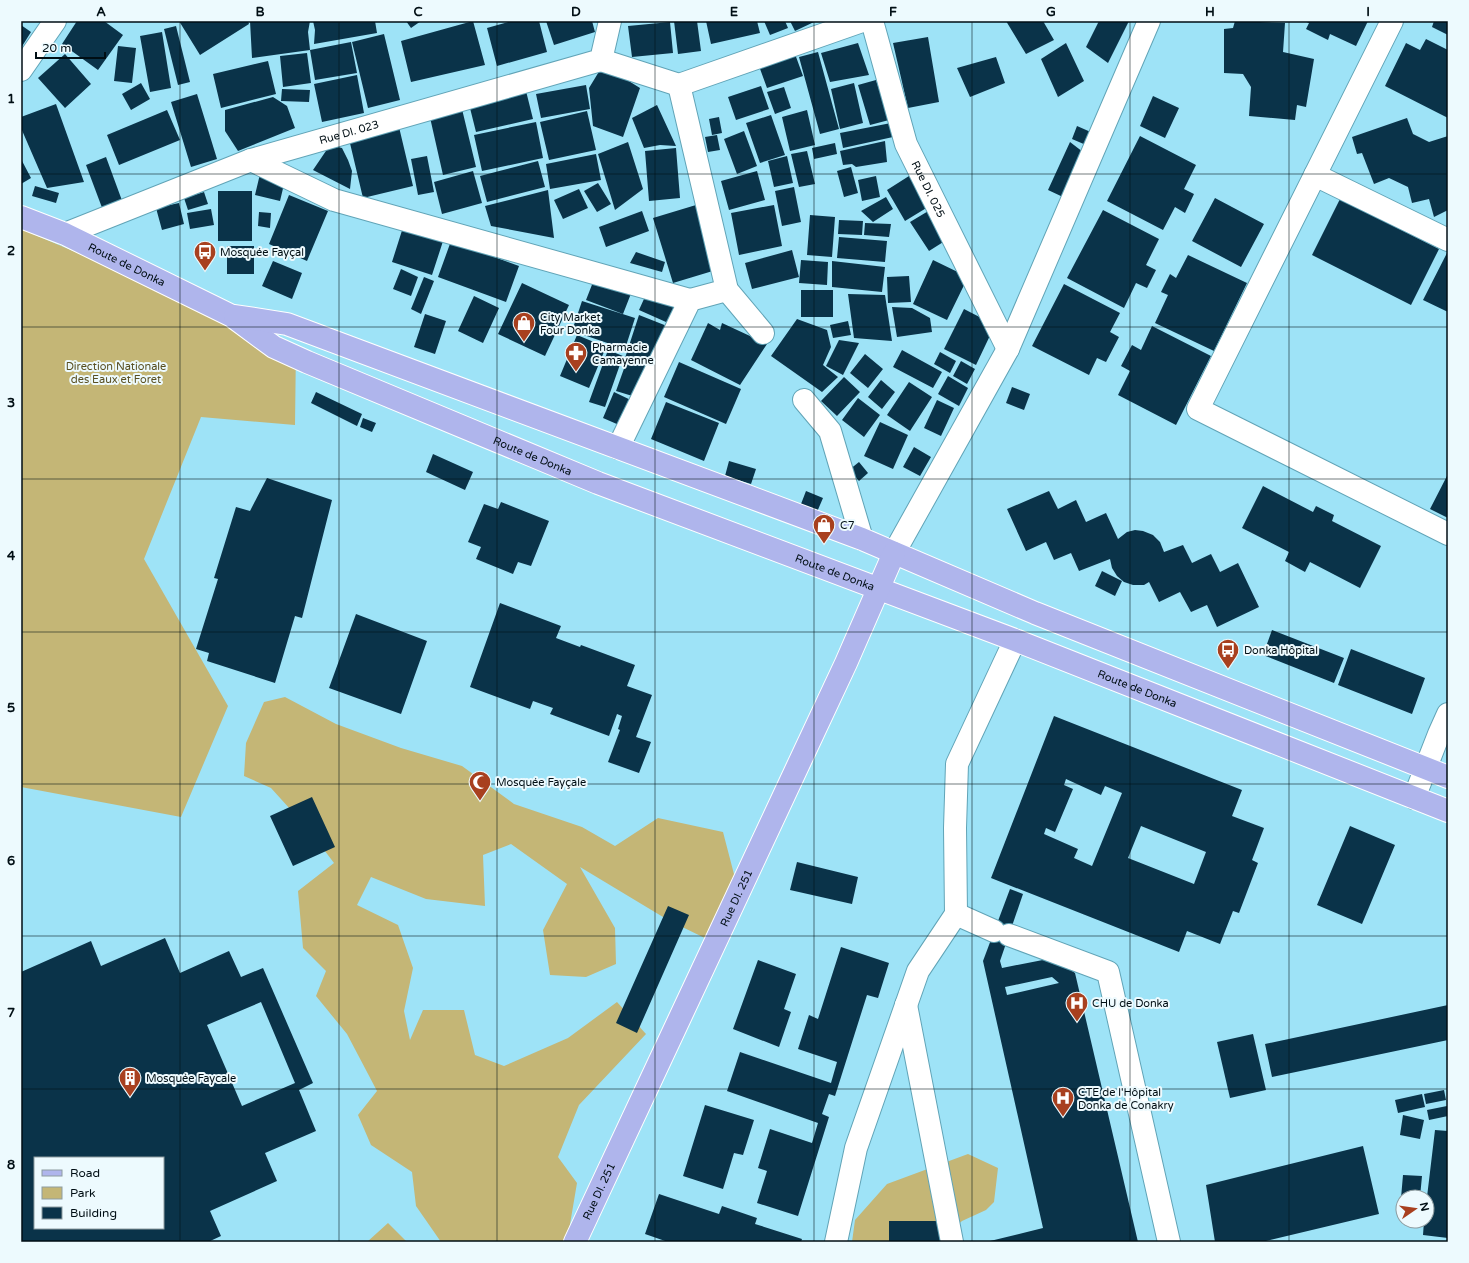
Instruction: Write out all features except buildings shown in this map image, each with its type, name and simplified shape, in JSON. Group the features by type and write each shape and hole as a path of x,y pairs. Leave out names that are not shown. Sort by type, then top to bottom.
{"main road":[{"name":"Route de Donka","path":"21,217 65,234 232,316 274,347 307,362 598,483 1015,640 1448,811"},
{"name":"Route de Donka","path":"232,316 287,324 862,539 1035,613 1448,777"},
{"name":"Rue DI. 251","path":"575,1242 846,663 894,553"}],"street":[{"path":"21,70 55,21"},
{"path":"610,21 601,60 679,85 862,21"},
{"name":"Rue DI. 025","path":"872,21 906,144 1008,349"},
{"path":"894,553 1008,349 1150,21"},
{"path":"1392,21 1198,409 1448,534"},
{"name":"Rue DI. 023","path":"65,234 251,160 601,60"},
{"path":"679,85 727,290 763,333"},
{"path":"251,160 334,200 690,300 727,290"},
{"path":"1316,175 1448,240"},
{"path":"618,448 690,300"},
{"path":"804,400 830,431 862,539"},
{"path":"836,1242 856,1148 918,971 956,914 955,828 957,764 1015,640"},
{"path":"1414,798 1448,714"},
{"path":"956,914 1002,933 1108,972 1169,1242"},
{"path":"906,1004 952,1242"}],"green space":[{"name":"Direction Nationale des Eaux et Foret","path":"21,229 296,345 295,425 201,417 144,559 228,706 181,817 21,787"},
{"path":"285,697 336,724 401,748 462,766 514,804 582,827 615,846 658,818 723,832 741,901 717,944 668,920 580,867 615,928 616,964 586,977 550,975 543,930 567,884 511,844 483,855 485,906 426,899 371,877 357,905 398,925 413,968 404,1011 410,1040 423,1010 464,1010 475,1055 504,1066 568,1038 617,1002 646,1034 579,1105 558,1157 577,1183 567,1242 441,1242 416,1206 412,1172 371,1145 358,1115 377,1091 347,1034 316,996 326,971 303,948 298,891 334,863 309,830 271,788 244,776 246,743 264,702"},
{"path":"968,1154 998,1168 994,1202 986,1210 962,1221 954,1228 957,1242 852,1242 855,1220 887,1184"},
{"path":"388,1223 407,1242 367,1242"}],"place":[{"name":"Mosquée Fayçal","path":"205,272"},
{"name":"City Market Four Donka","path":"524,342"},
{"name":"Pharmacie Camayenne","path":"576,372"},
{"name":"C7","path":"824,544"},
{"name":"Donka Hôpital","path":"1228,670"},
{"name":"Mosquée Fayçale","path":"480,802"},
{"name":"CHU de Donka","path":"1077,1022"},
{"name":"Mosquée Faycale","path":"130,1098"},
{"name":"CTE de l'Hôpital Donka de Conakry","path":"1063,1118"}]}
